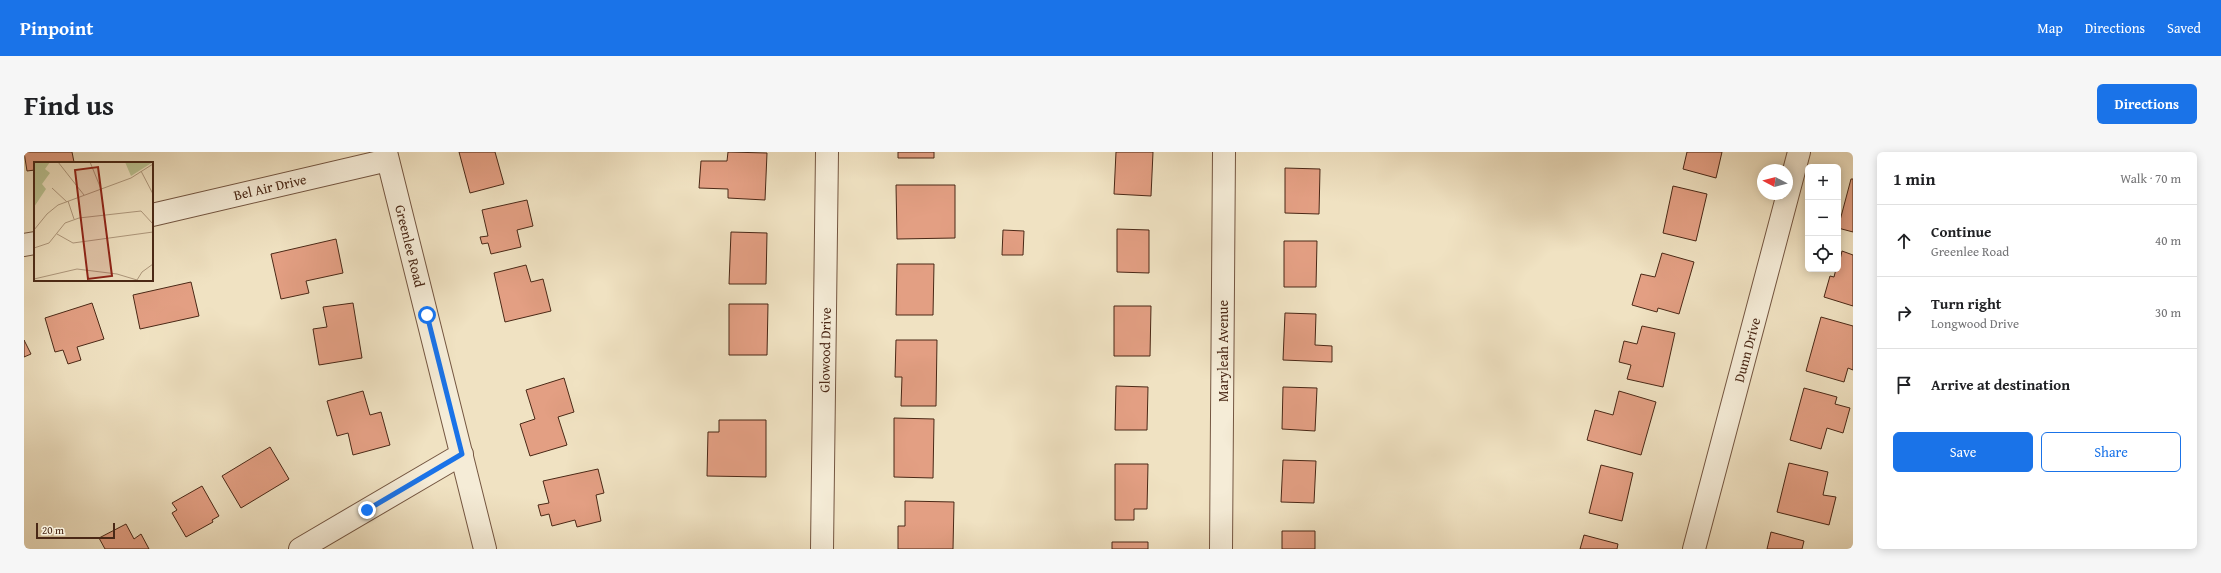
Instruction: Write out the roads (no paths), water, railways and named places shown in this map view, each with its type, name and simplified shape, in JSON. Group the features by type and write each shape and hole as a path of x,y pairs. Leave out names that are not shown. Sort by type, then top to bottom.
{"street":[{"name":"Glowood Drive","path":"822,549 827,152"},
{"name":"Maryleah Avenue","path":"1221,549 1224,152"},
{"name":"Dunn Drive","path":"1694,549 1799,152"},
{"name":"Bel Air Drive","path":"153,215 387,156"},
{"name":"Greenlee Road","path":"387,156 485,549"},
{"path":"24,245 34,243"},
{"path":"300,549 462,454"}]}
